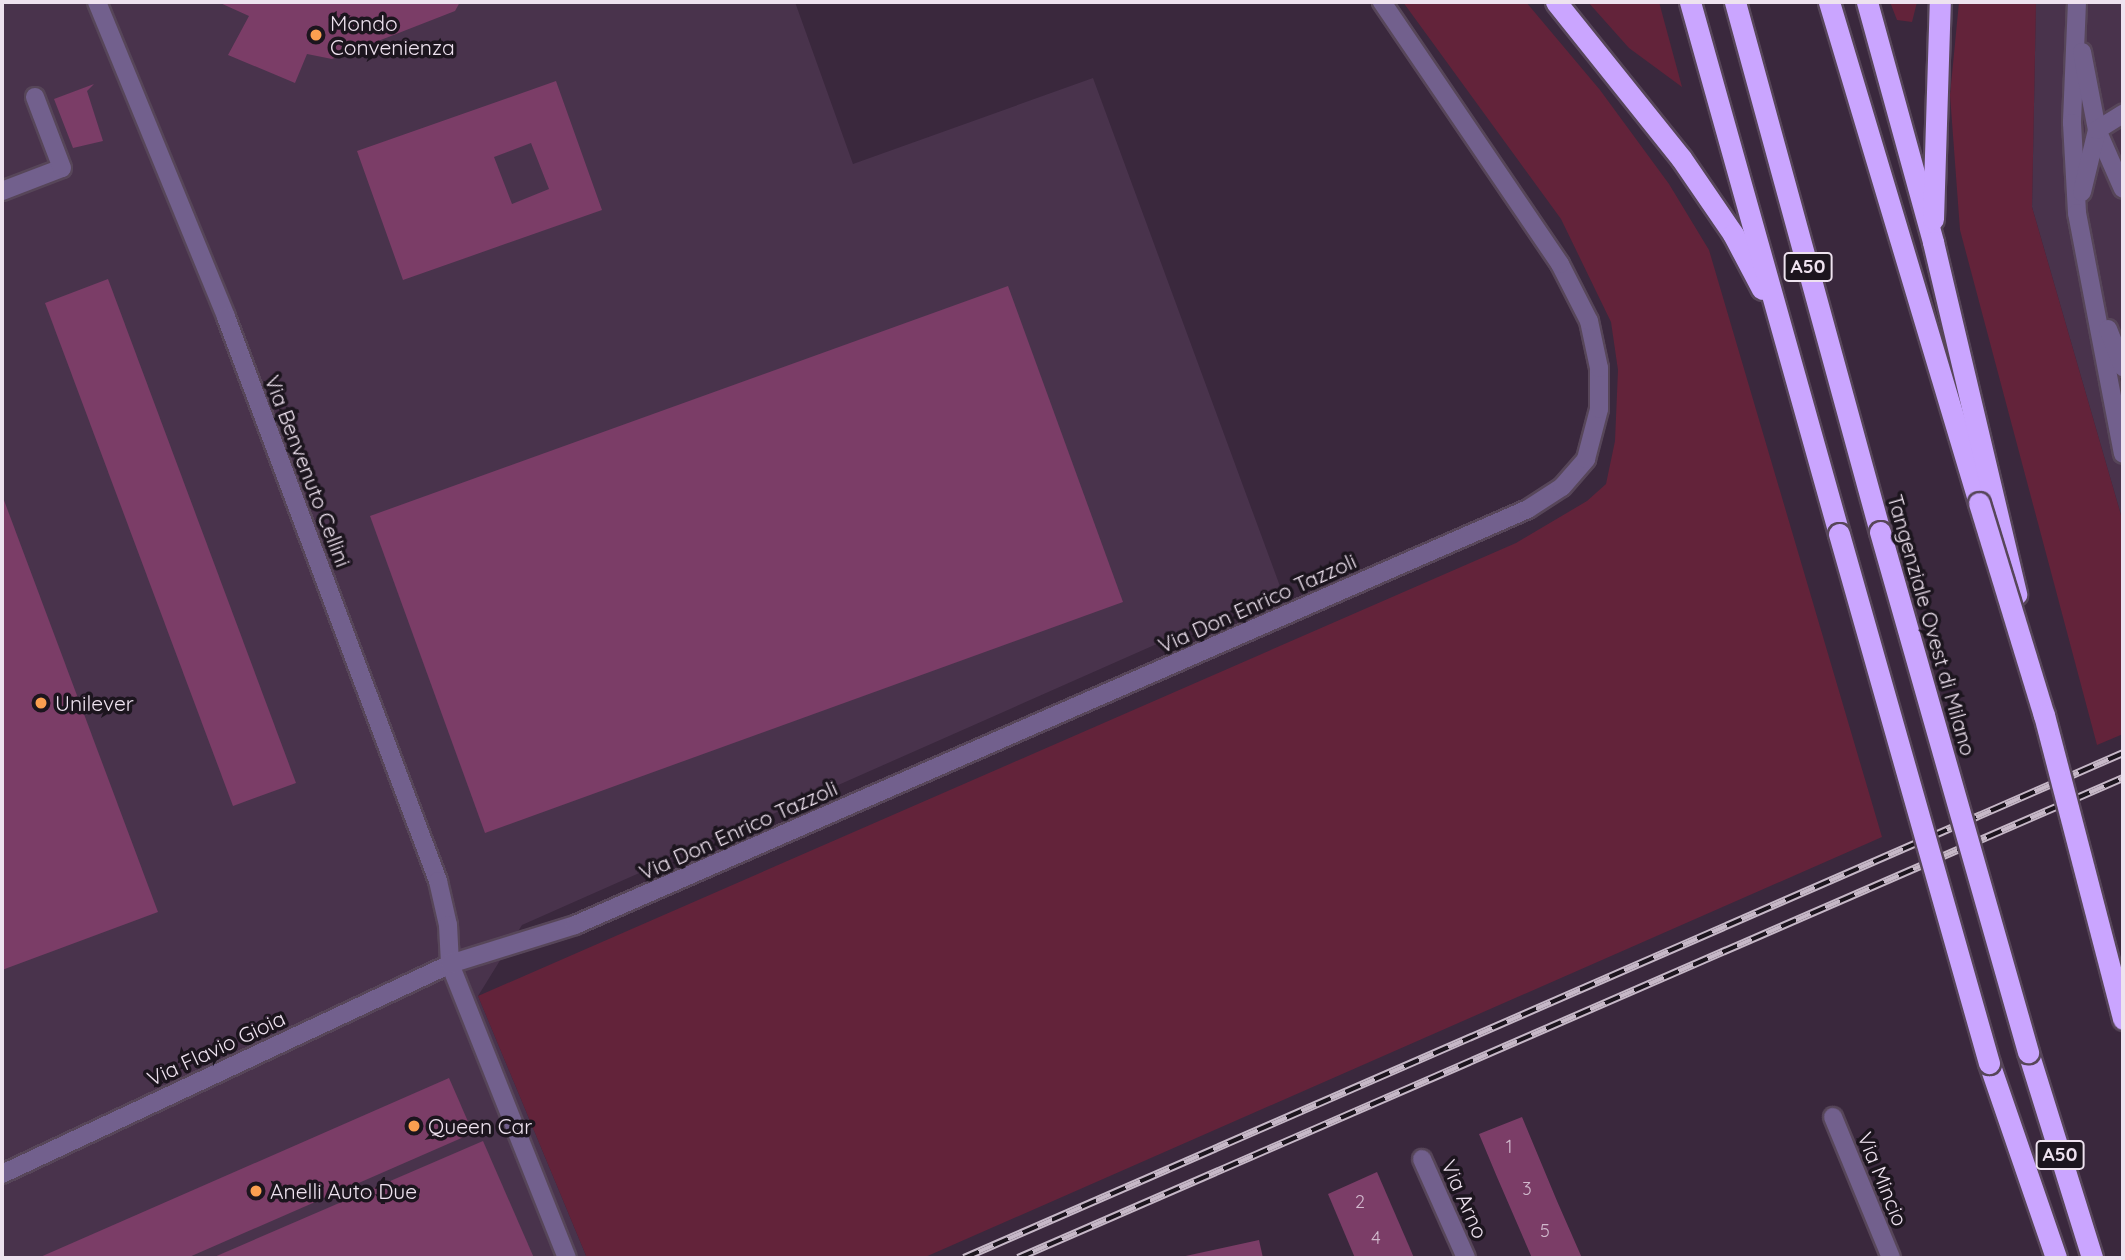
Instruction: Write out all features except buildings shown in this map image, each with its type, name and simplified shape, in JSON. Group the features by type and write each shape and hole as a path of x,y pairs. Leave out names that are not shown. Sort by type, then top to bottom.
{"highway":[{"path":"1556,2 1697,180 1733,234 1784,331"},
{"path":"1690,2 1989,1063 2056,1258"},
{"name":"Tangenziale Ovest di Milano","path":"1735,2 1880,532 2028,1052 2092,1258"},
{"path":"1829,2 1986,501 2045,715 2123,1019"},
{"path":"1867,2 1933,242 1986,501"},
{"path":"1933,242 1940,2"}],"street":[{"name":"Via Benvenuto Cellini","path":"97,2 226,317 438,881 448,925 450,964 567,1258"},
{"name":"Via Don Enrico Tazzoli","path":"450,964 575,925 1528,509 1571,479 1591,448 1599,409 1599,368 1585,309 1443,84 1382,2"},
{"path":"2077,2 2072,123 2077,213 2123,454"},
{"path":"2076,22 2097,130 2123,189"},
{"path":"2,191 62,168 35,97"},
{"path":"2077,213 2097,130 2123,114"},
{"path":"2094,293 2123,367"},
{"name":"Via Flavio Gioia","path":"2,1174 450,964"},
{"name":"Via Mincio","path":"1833,1117 1891,1258"},
{"name":"Via Arno","path":"1422,1159 1466,1258"}],"shaded area":[{"path":"2,2 795,2 853,164 1093,78 1281,589 522,925 478,996 587,1258 2,1258"},
{"path":"1403,2 1526,2 1600,90 1669,184 1709,250 1882,837 923,1258 587,1258 478,996 1516,543 1587,501 1606,484 1615,441 1618,370 1611,322 1561,219"},
{"path":"1588,2 1659,2 1682,87 1629,48"},
{"path":"1890,2 1917,2 1912,22 1897,20"},
{"path":"1959,2 2036,2 2032,207 2123,522 2123,734 2097,745 1960,230 1950,95"},
{"path":"2036,2 2123,2 2123,522 2032,207"}],"railway":[{"path":"964,1258 2123,753"},
{"path":"1018,1258 2123,778"}],"place":[{"name":"Mondo Convenienza","path":"316,35"},
{"name":"Unilever","path":"41,703"},
{"name":"Queen Car","path":"414,1126"},
{"name":"Anelli Auto Due","path":"256,1191"}]}
